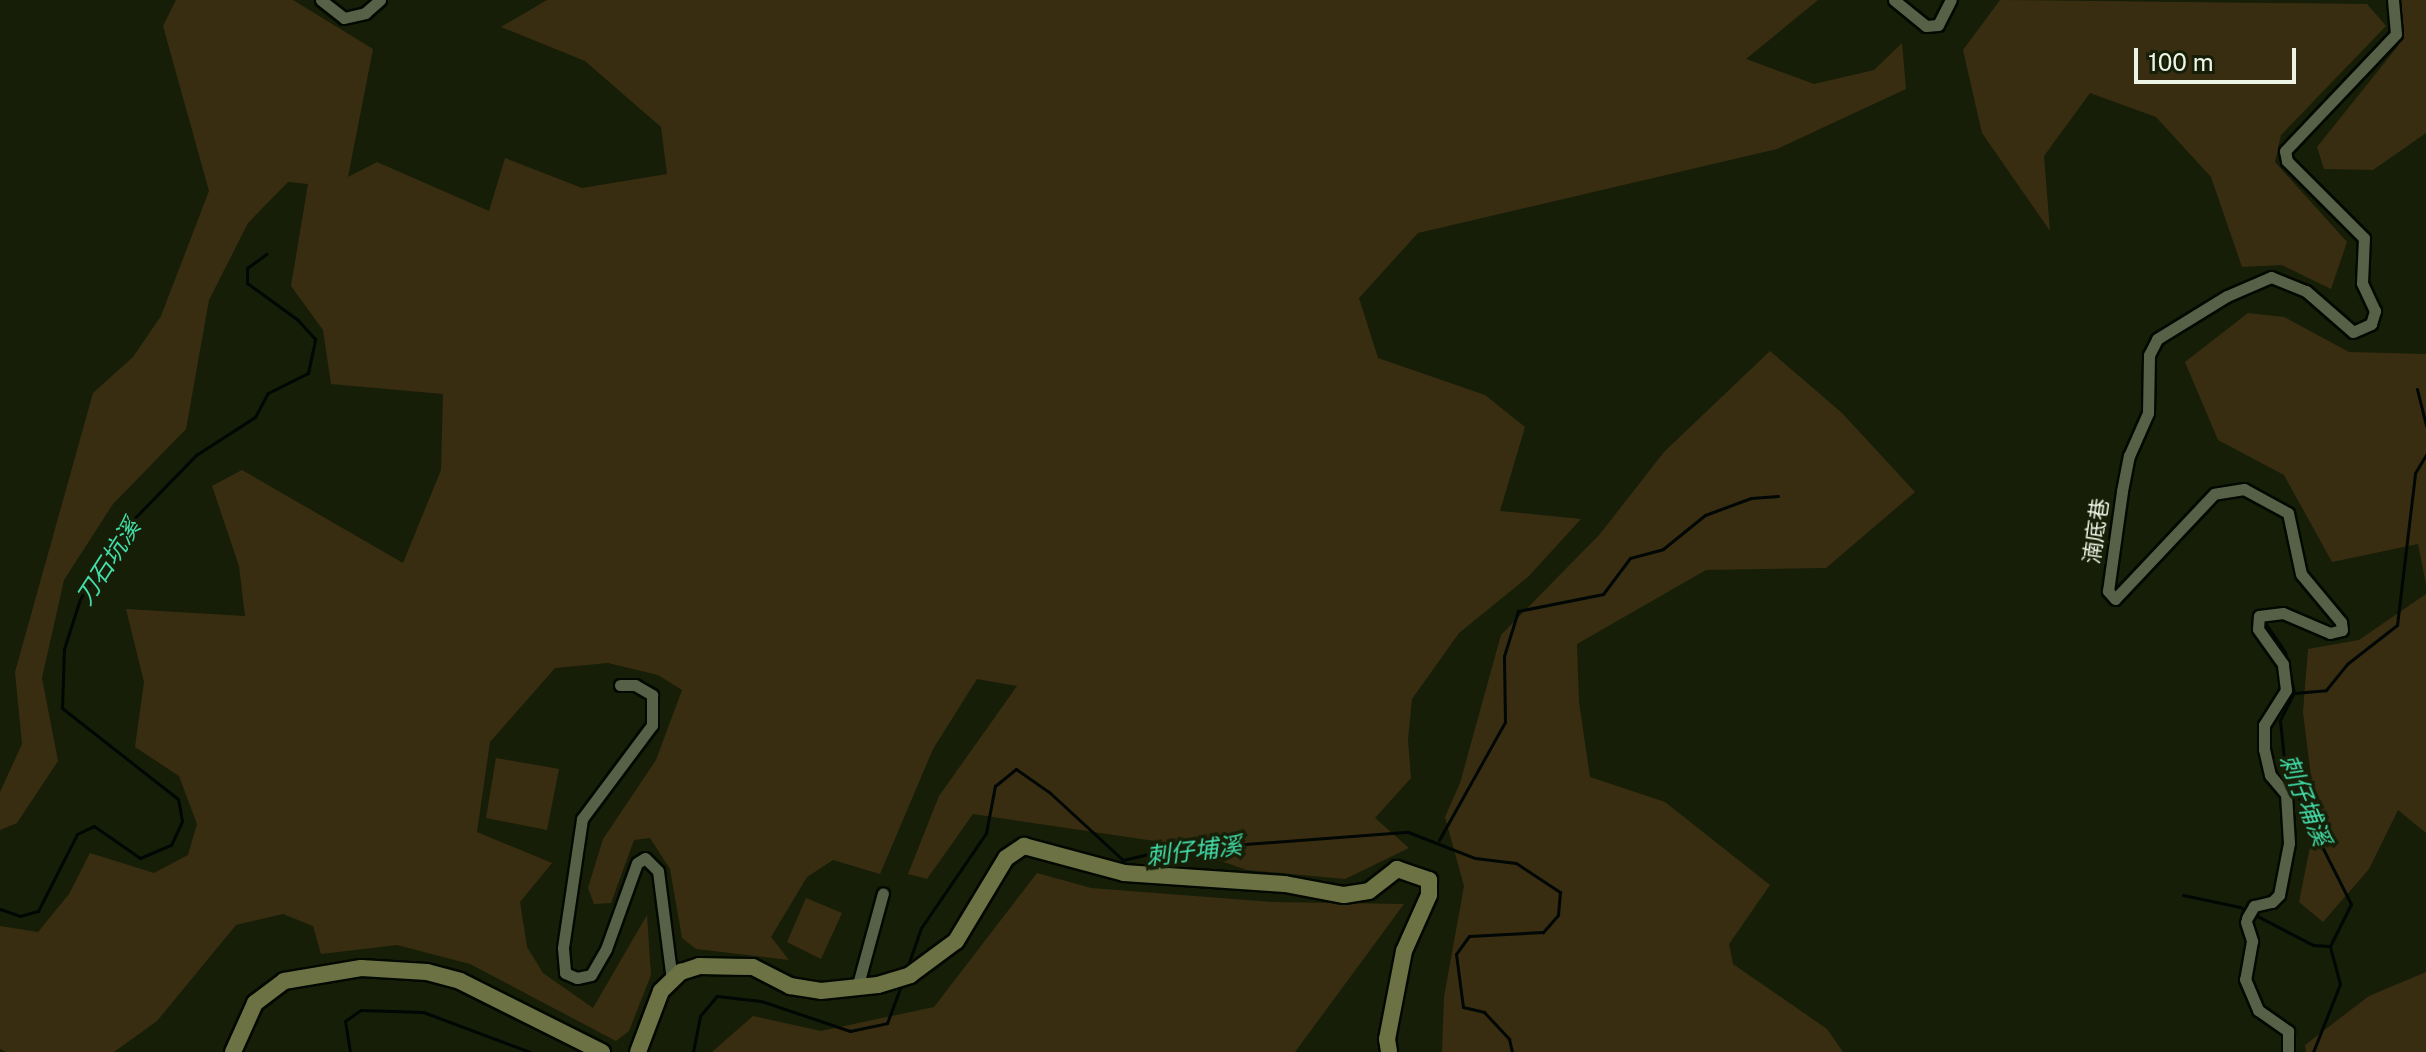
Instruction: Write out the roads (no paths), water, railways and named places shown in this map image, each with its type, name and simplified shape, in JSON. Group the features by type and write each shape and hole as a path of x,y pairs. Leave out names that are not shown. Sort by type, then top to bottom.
{"street":[{"path":"321,0 344,18 365,13 380,0"},
{"path":"1894,0 1926,26 1938,25 1951,0"},
{"name":"湳底巷","path":"2288,1052 2288,1031 2258,1010 2245,979 2252,941 2247,920 2254,906 2279,895 2289,843 2286,794 2270,775 2264,749 2264,725 2286,690 2283,664 2258,629 2259,616 2283,613 2330,633 2342,630 2341,622 2301,574 2288,513 2244,489 2214,494 2115,599 2108,591 2122,491 2129,456 2148,413 2149,355 2157,339 2238,290 2271,277 2306,291 2353,332 2371,324 2375,311 2362,283 2364,238 2287,161 2285,151 2396,34 2397,8 2393,0"},
{"path":"620,685 635,685 652,695 652,725 582,819 563,948 565,973 577,978 591,975 606,949 637,863 645,858 658,871 672,981"},
{"path":"638,1052 649,1015 672,981 699,966 722,964 753,967 790,986 821,991 857,988 910,975 935,960 956,941 1006,858 1024,846 1124,873 1285,884 1344,895 1369,891 1397,869 1410,869 1429,880 1429,895 1404,951 1387,1039 1389,1052"},
{"path":"857,988 883,893"},
{"path":"233,1052 255,1003 284,981 361,968 427,972 460,981 602,1052"}],"waterway":[{"name":"刀石坑溪","path":"0,909 20,916 38,911 77,834 94,826 140,858 171,845 182,821 178,799 62,708 64,649 80,599 125,528 196,455 255,417 268,393 308,373 315,339 298,320 247,283 247,268 266,254"},
{"name":"刺仔埔溪","path":"2417,389 2426,426"},
{"name":"刺仔埔溪","path":"2313,1052 2340,984 2330,946 2351,904 2303,809 2284,759 2280,720 2294,693 2326,690 2347,664 2397,625 2415,473 2426,455"},
{"path":"1439,840 1505,722 1504,656 1518,611 1603,594 1630,558 1663,549 1705,515 1751,498 1778,496"},
{"path":"2266,624 2285,652 2294,693"},
{"name":"刺仔埔溪","path":"907,968 921,928 986,833 995,786 1016,769 1048,791 1123,860 1166,850 1408,832 1475,858 1516,863 1560,892 1558,915 1543,932 1469,936 1456,954 1463,1007 1484,1012 1509,1039 1512,1052"},
{"path":"2183,895 2240,907 2313,945 2329,946"},
{"name":"刺仔埔溪","path":"693,1052 700,1016 717,996 761,1001 850,1031 887,1023 902,983"},
{"name":"刺仔埔溪","path":"350,1052 345,1021 361,1010 423,1012 530,1052"}]}
